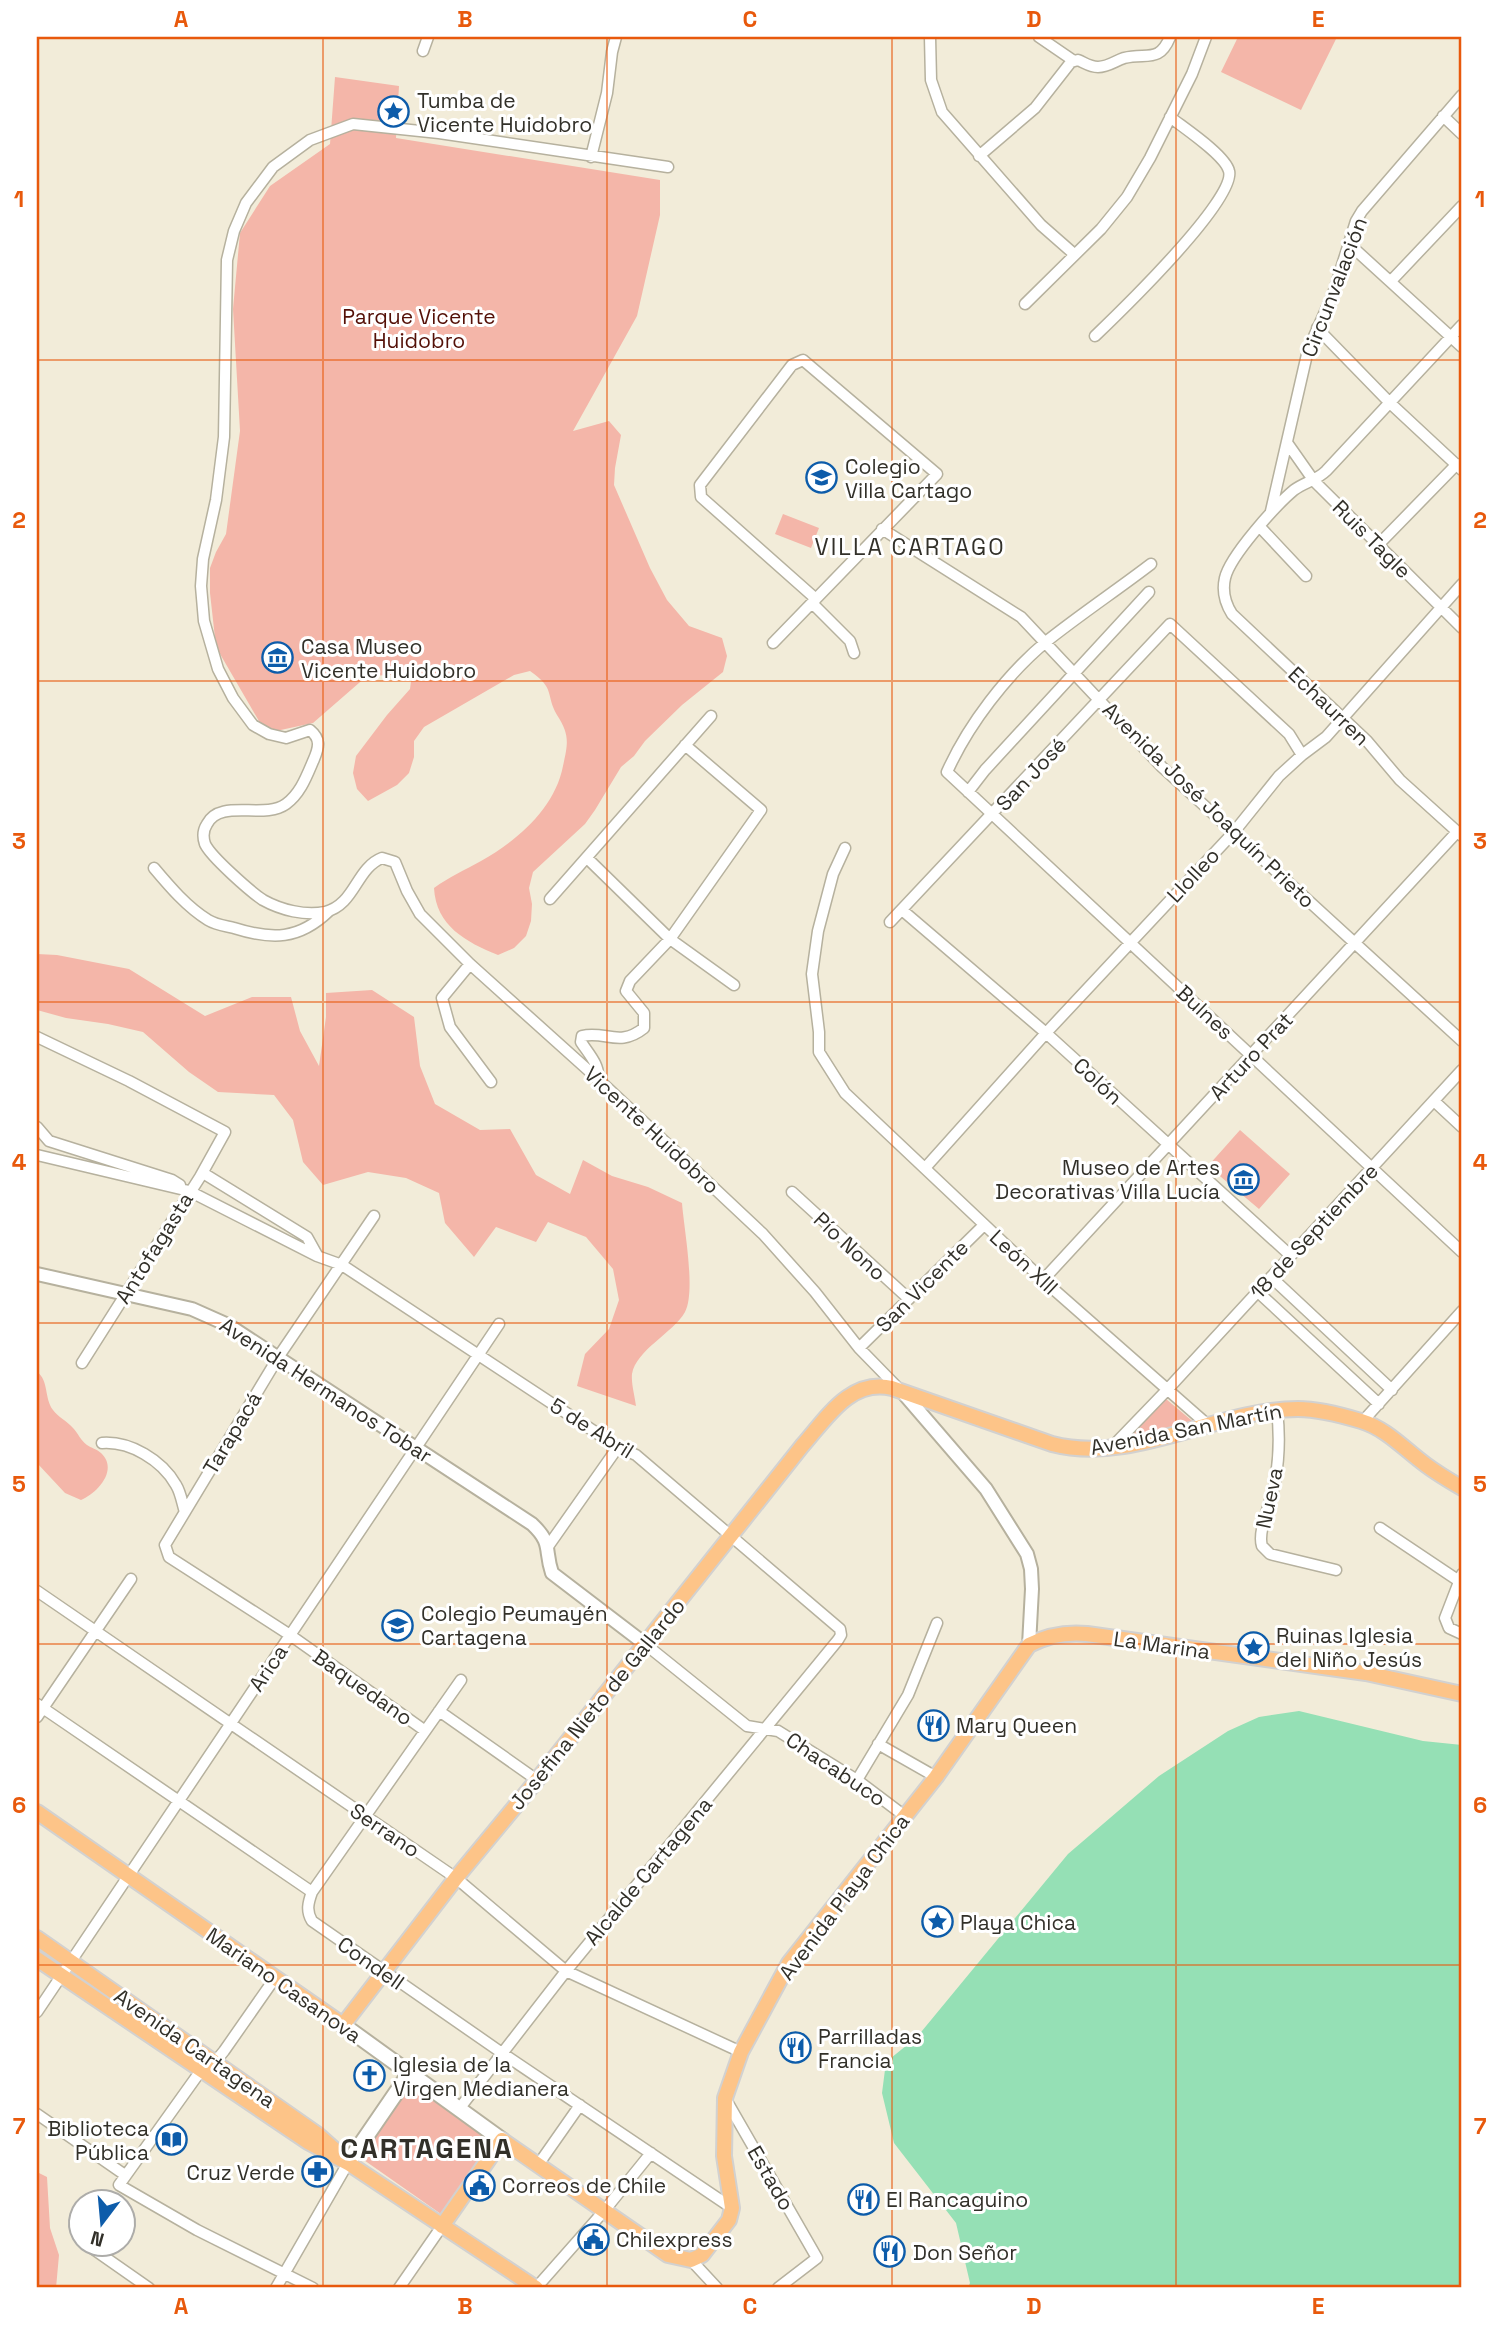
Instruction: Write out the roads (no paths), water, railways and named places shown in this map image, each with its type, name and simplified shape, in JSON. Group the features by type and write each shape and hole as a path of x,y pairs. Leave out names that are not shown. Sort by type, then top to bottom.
{"main road":[{"name":"Avenida San Martín","path":"857,1390 869,1386 883,1386 1052,1444 1075,1449 1112,1447 1277,1411 1316,1411 1363,1421 1391,1436 1426,1465 1462,1488"},
{"name":"Josefina Nieto de Gallardo","path":"343,2025 456,1878 802,1446 839,1404 857,1390"},
{"name":"La Marina","path":"1029,1645 1055,1635 1076,1633 1366,1674 1462,1695"},
{"name":"Avenida Playa Chica","path":"732,2208 723,2129 726,2098 741,2052 789,1963 936,1777 1029,1645"},
{"name":"Mariano Casanova","path":"37,1812 668,2255 691,2260"},
{"name":"Avenida Cartagena","path":"37,1938 317,2134 348,2163"},
{"name":"Avenida Cartagena","path":"37,1959 309,2142 348,2163 536,2288"},
{"path":"348,2163 409,2074"},
{"path":"442,2226 502,2140"},
{"path":"691,2260 702,2255 712,2245 729,2220 732,2208"}],"street":[{"path":"422,51 428,37"},
{"path":"591,157 607,93 616,37"},
{"path":"930,37 931,80 937,102 948,121 1041,225 1074,254"},
{"path":"1039,37 1074,61 1098,67 1124,58 1150,57 1164,49 1170,37"},
{"path":"1025,303 1101,229 1127,197 1150,159 1192,74 1206,37"},
{"path":"979,156 1035,108 1066,67 1074,61"},
{"name":"Circunvalación","path":"1271,511 1288,444 1298,388 1317,328 1333,295 1348,243 1362,211 1462,95"},
{"path":"1443,116 1462,134"},
{"path":"1095,335 1171,259 1229,182 1226,163 1170,117"},
{"path":"330,911 303,913 263,900 238,880 205,842 207,822 215,814 225,811 268,810 286,804 303,785 318,743 310,730 286,738 277,737 261,730 248,719 218,669 204,621 201,586 203,559 216,500 224,437 227,260 234,230 246,203 273,167 297,148 324,134 354,124 439,133 668,167"},
{"path":"1391,281 1462,206"},
{"path":"1348,243 1462,347"},
{"path":"1306,576 1260,527 1271,511 1296,489 1314,481 1326,471 1462,325"},
{"path":"1317,328 1390,403 1460,467 1378,545"},
{"path":"773,643 814,601 882,529 937,474 803,360 792,365 700,485 701,497 814,601 850,641 854,653"},
{"name":"Ruis Tagle","path":"1288,444 1314,481 1462,628"},
{"name":"Echaurren","path":"1260,527 1225,576 1226,602 1232,614 1343,718 1400,780 1460,834"},
{"name":"Avenida José Joaquín Prieto","path":"882,529 1021,617 1163,768 1462,1041"},
{"path":"1046,642 1151,564"},
{"name":"Llolleo","path":"925,1168 1046,1033 1234,832 1279,776 1326,737 1462,584"},
{"path":"968,792 985,769 1149,592"},
{"name":"San José","path":"890,922 1170,624 1289,734 1302,755"},
{"name":"Bulnes","path":"1046,642 1013,675 960,742 947,772 1462,1252"},
{"path":"550,899 711,716"},
{"path":"598,1079 597,1066 581,1042 582,1036 591,1033 603,1038 625,1037 644,1028 644,1013 626,991 630,981 670,939 761,810 685,745"},
{"name":"Arturo Prat","path":"1043,1280 1355,943 1460,834"},
{"name":"León XIII","path":"845,848 833,874 818,931 811,974 819,1052 845,1093 1043,1280 1166,1391 1209,1426"},
{"name":"Vicente Huidobro","path":"330,911 349,898 374,862 382,858 391,859 420,914 470,964 598,1079 763,1234 815,1292 859,1348 905,1395 986,1489 1027,1554 1032,1589 1029,1645"},
{"path":"587,858 670,939 734,985"},
{"path":"154,868 172,890 210,921 256,935 276,936 296,932 314,924 330,911"},
{"name":"Colón","path":"902,910 1046,1033 1290,1255"},
{"path":"470,964 442,998 450,1027 491,1082"},
{"name":"Antofagasta","path":"37,1037 129,1081 225,1132 203,1173 82,1363"},
{"name":"18 de Septiembre","path":"1112,1447 1462,1070"},
{"path":"1434,1101 1462,1127"},
{"path":"37,1127 49,1141 172,1180 190,1191"},
{"name":"5 de Abril","path":"37,1155 190,1191 317,1256 342,1265 618,1447 636,1455 840,1629 841,1635"},
{"path":"203,1173 307,1237 317,1256"},
{"name":"Pío Nono","path":"792,1192 909,1299"},
{"name":"Tarapacá","path":"185,1512 279,1356 374,1216"},
{"name":"San Vicente","path":"859,1348 984,1225"},
{"name":"Avenida Hermanos Tobar","path":"37,1274 126,1293 209,1315 279,1356 532,1524 543,1534 549,1545"},
{"path":"1271,1277 1392,1390"},
{"path":"1258,1292 1379,1404"},
{"path":"1363,1421 1462,1311"},
{"name":"Arica","path":"37,2012 499,1324"},
{"name":"Nueva","path":"1277,1411 1277,1464 1272,1498 1260,1535 1262,1546 1270,1554 1336,1570"},
{"path":"102,1443 131,1447 150,1459 176,1485 185,1512"},
{"path":"549,1545 618,1447"},
{"name":"Baquedano","path":"185,1512 165,1545 169,1558 289,1635 424,1730"},
{"path":"1380,1528 1461,1578 1445,1618 1449,1628 1462,1634"},
{"name":"Chacabuco","path":"549,1545 548,1561 552,1573 747,1726 778,1731 857,1780 906,1816"},
{"path":"131,1579 39,1710 312,1892 461,1680"},
{"name":"Serrano","path":"37,1591 456,1878 566,1971 741,2052"},
{"path":"857,1780 908,1696 937,1623"},
{"name":"Alcalde Cartagena","path":"459,2109 566,1971 841,1635"},
{"path":"439,1711 537,1780"},
{"path":"878,1744 936,1777"},
{"name":"Condell","path":"312,1892 308,1911 312,1921 384,1973 732,2208"},
{"path":"275,1978 215,2062 197,2076 119,2185 197,2230 313,2288"},
{"name":"Estado","path":"726,2098 817,2258 778,2288"},
{"path":"538,2165 580,2105"},
{"path":"37,2114 125,2175"},
{"path":"536,2288 651,2153"},
{"path":"276,2288 348,2163"},
{"path":"399,2288 442,2226"},
{"path":"105,2258 149,2288"},
{"path":"691,2260 717,2288"}],"place":[{"name":"Tumba de Vicente Huidobro","path":"394,112"},
{"name":"Colegio Villa Cartago","path":"822,478"},
{"name":"Casa Museo Vicente Huidobro","path":"278,658"},
{"name":"Museo de Artes Decorativas Villa Lucía","path":"1243,1179"},
{"name":"Colegio Peumayén Cartagena","path":"398,1625"},
{"name":"Ruinas Iglesia del Niño Jesús","path":"1253,1647"},
{"name":"Mary Queen","path":"933,1725"},
{"name":"Playa Chica","path":"937,1922"},
{"name":"Parrilladas Francia","path":"795,2048"},
{"name":"Iglesia de la Virgen Medianera","path":"370,2076"},
{"name":"Biblioteca Pública","path":"172,2140"},
{"name":"Cruz Verde","path":"318,2172"},
{"name":"Correos de Chile","path":"479,2185"},
{"name":"El Rancaguino","path":"863,2199"},
{"name":"Chilexpress","path":"593,2239"},
{"name":"Don Señor","path":"890,2252"}],"district":[{"name":"VILLA CARTAGO","path":"910,547"},
{"name":"CARTAGENA","path":"427,2148"}],"park label":[{"name":"Parque Vicente Huidobro","path":"419,328"}]}
